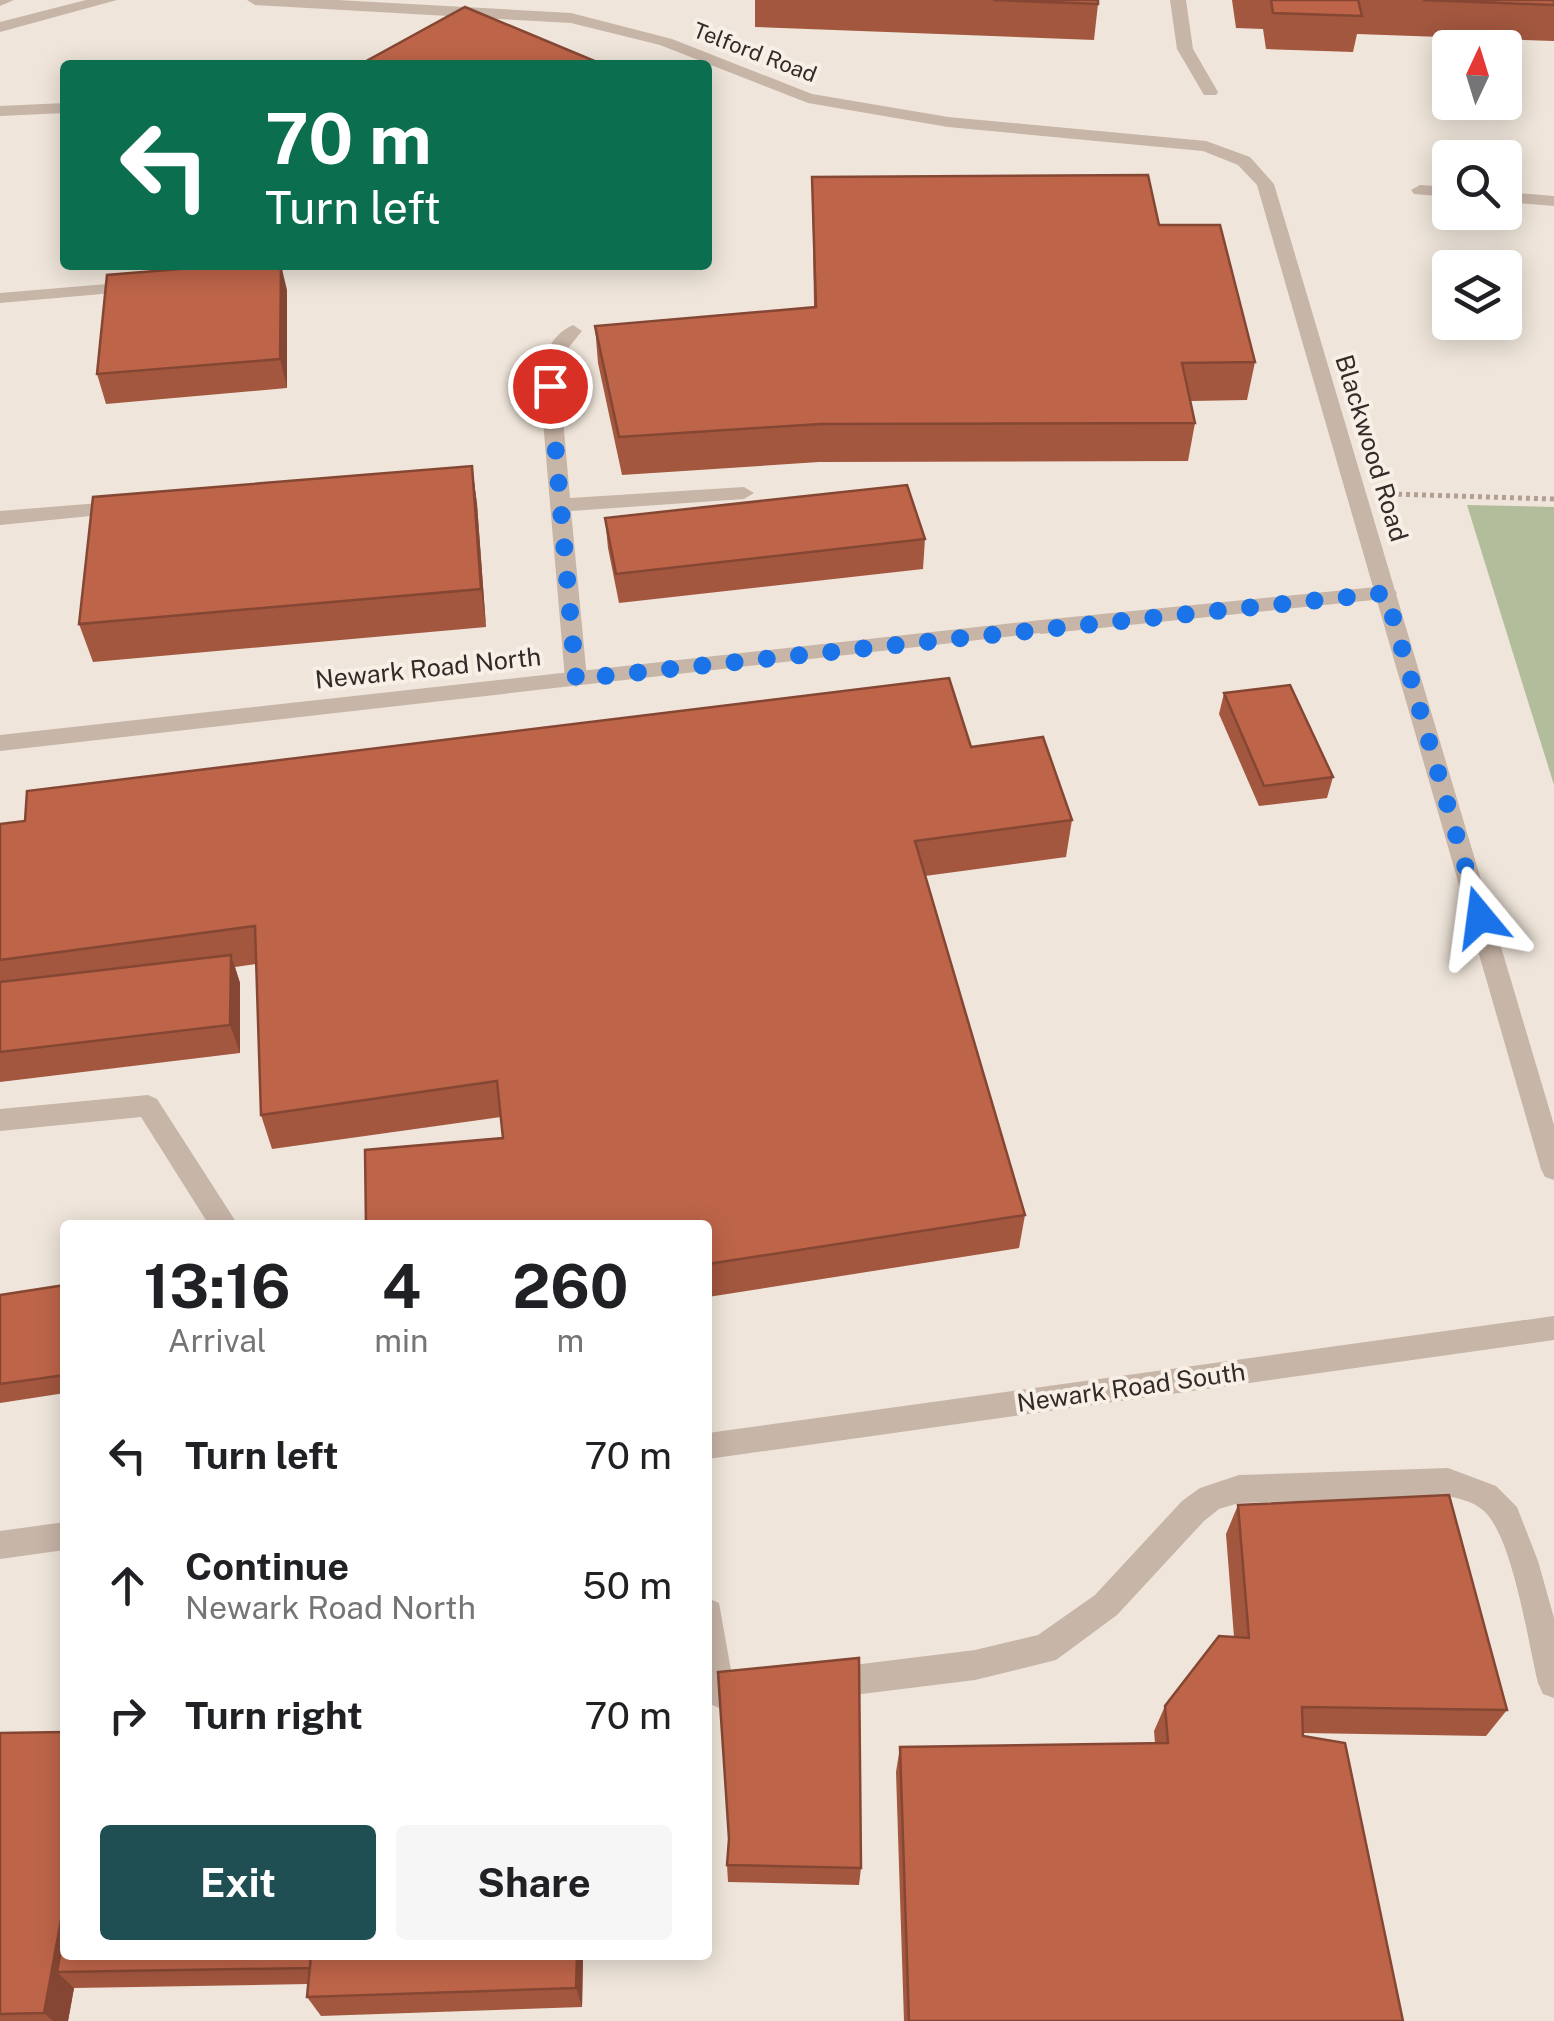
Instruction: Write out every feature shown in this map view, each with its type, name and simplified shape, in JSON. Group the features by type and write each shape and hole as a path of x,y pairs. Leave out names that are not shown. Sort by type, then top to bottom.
{"street":[{"path":"0,27 35,15 109,0"},
{"name":"Telford Road","path":"255,0 571,18 666,42 712,60"},
{"path":"1178,0 1184,48 1210,92"},
{"name":"Telford Road","path":"712,60 808,98 948,122 1206,146 1254,168 1265,184 1270,204"},
{"path":"0,111 60,108"},
{"path":"1420,190 1432,191"},
{"path":"1522,198 1554,201"},
{"name":"Blackwood Road","path":"1270,204 1554,1169"},
{"path":"0,298 107,289"},
{"path":"573,331 552,356 550,386 576,679"},
{"path":"560,506 744,493"},
{"path":"0,518 155,504"},
{"name":"Newark Road North","path":"0,743 1041,627 1386,593"},
{"path":"0,1120 148,1106 221,1220"},
{"name":"Newark Road South","path":"712,1445 1554,1328"},
{"path":"719,1692 975,1665 1045,1649 1106,1605 1193,1511 1210,1498 1239,1489 1448,1482 1475,1489 1500,1506 1515,1536 1554,1683"},
{"path":"0,1546 60,1537"},
{"path":"712,1642 722,1729"}],"path":[{"path":"1358,493 1554,499"}],"green space":[{"path":"1467,505 1554,507 1554,785"}],"building":[{"path":"993,0 1098,0 1098,4"},
{"path":"1271,0 1358,0 1362,16 1273,13"},
{"path":"1423,0 1554,0 1554,5"},
{"path":"465,7 592,60 368,60"},
{"path":"1148,175 1159,225 1220,225 1255,362 1182,363 1195,423 820,424 619,437 595,326 816,307 812,177"},
{"path":"168,270 281,270 280,359 97,374 107,275"},
{"path":"472,466 481,589 79,624 93,497"},
{"path":"907,485 925,539 616,574 605,518"},
{"path":"949,678 971,747 1043,737 1072,820 915,841 1025,1215 712,1263 712,1220 366,1220 365,1150 503,1138 497,1081 261,1115 255,926 0,960 0,824 25,821 27,791"},
{"path":"1290,685 1333,777 1264,786 1224,693"},
{"path":"231,955 230,1025 0,1052 0,982"},
{"path":"60,1286 60,1376 0,1384 0,1295"},
{"path":"1449,1495 1507,1710 1302,1707 1303,1736 1345,1743 1403,2021 909,2021 900,1747 1168,1743 1165,1706 1219,1636 1249,1638 1238,1505"},
{"path":"859,1658 861,1868 727,1865 729,1839 718,1672"},
{"path":"60,1732 60,1925 44,2013 0,2014 0,1733"},
{"path":"60,1955 60,1960 311,1960 310,1968 57,1972"},
{"path":"311,1960 577,1960 576,1988 307,1997"}],"route":[{"path":"550,386 576,679 1386,593 1480,917"}]}
